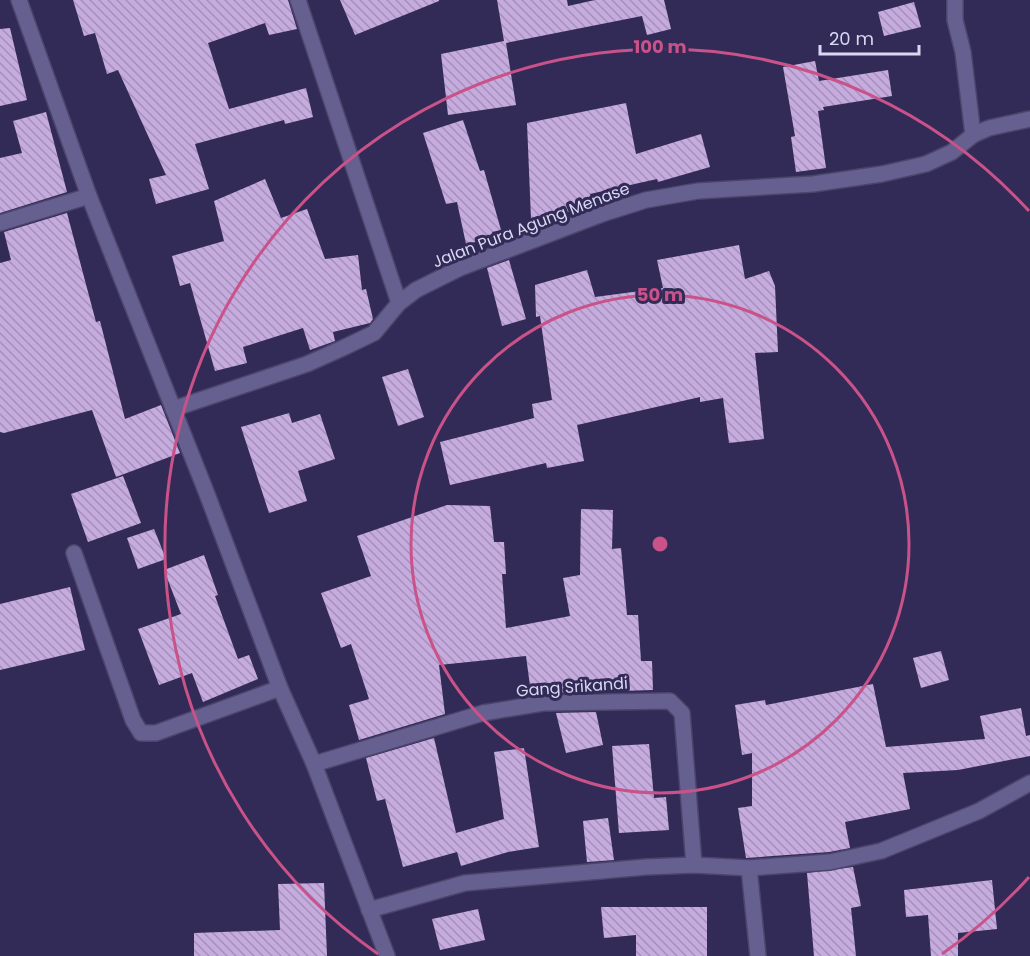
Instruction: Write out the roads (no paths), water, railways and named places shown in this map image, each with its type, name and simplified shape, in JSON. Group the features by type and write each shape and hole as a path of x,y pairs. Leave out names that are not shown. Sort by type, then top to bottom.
{"street":[{"path":"19,0 89,196 279,688 314,764 387,956"},
{"path":"298,0 399,303"},
{"path":"955,0 955,20 963,52 973,135"},
{"name":"Jalan Pura Agung Menase","path":"173,409 307,364 345,347 374,333 399,303 417,290 460,268 602,213 645,200 698,191 813,184 882,174 934,160 952,152 973,135 1017,120 1030,119"},
{"path":"0,223 89,196"},
{"path":"74,553 133,720 141,733 156,733 279,688"},
{"name":"Gang Srikandi","path":"314,764 483,713 543,703 670,701 682,713 694,865"},
{"path":"369,910 465,883 694,865 748,868 830,862 881,851 979,811 1030,783"},
{"path":"748,868 758,956"}]}
